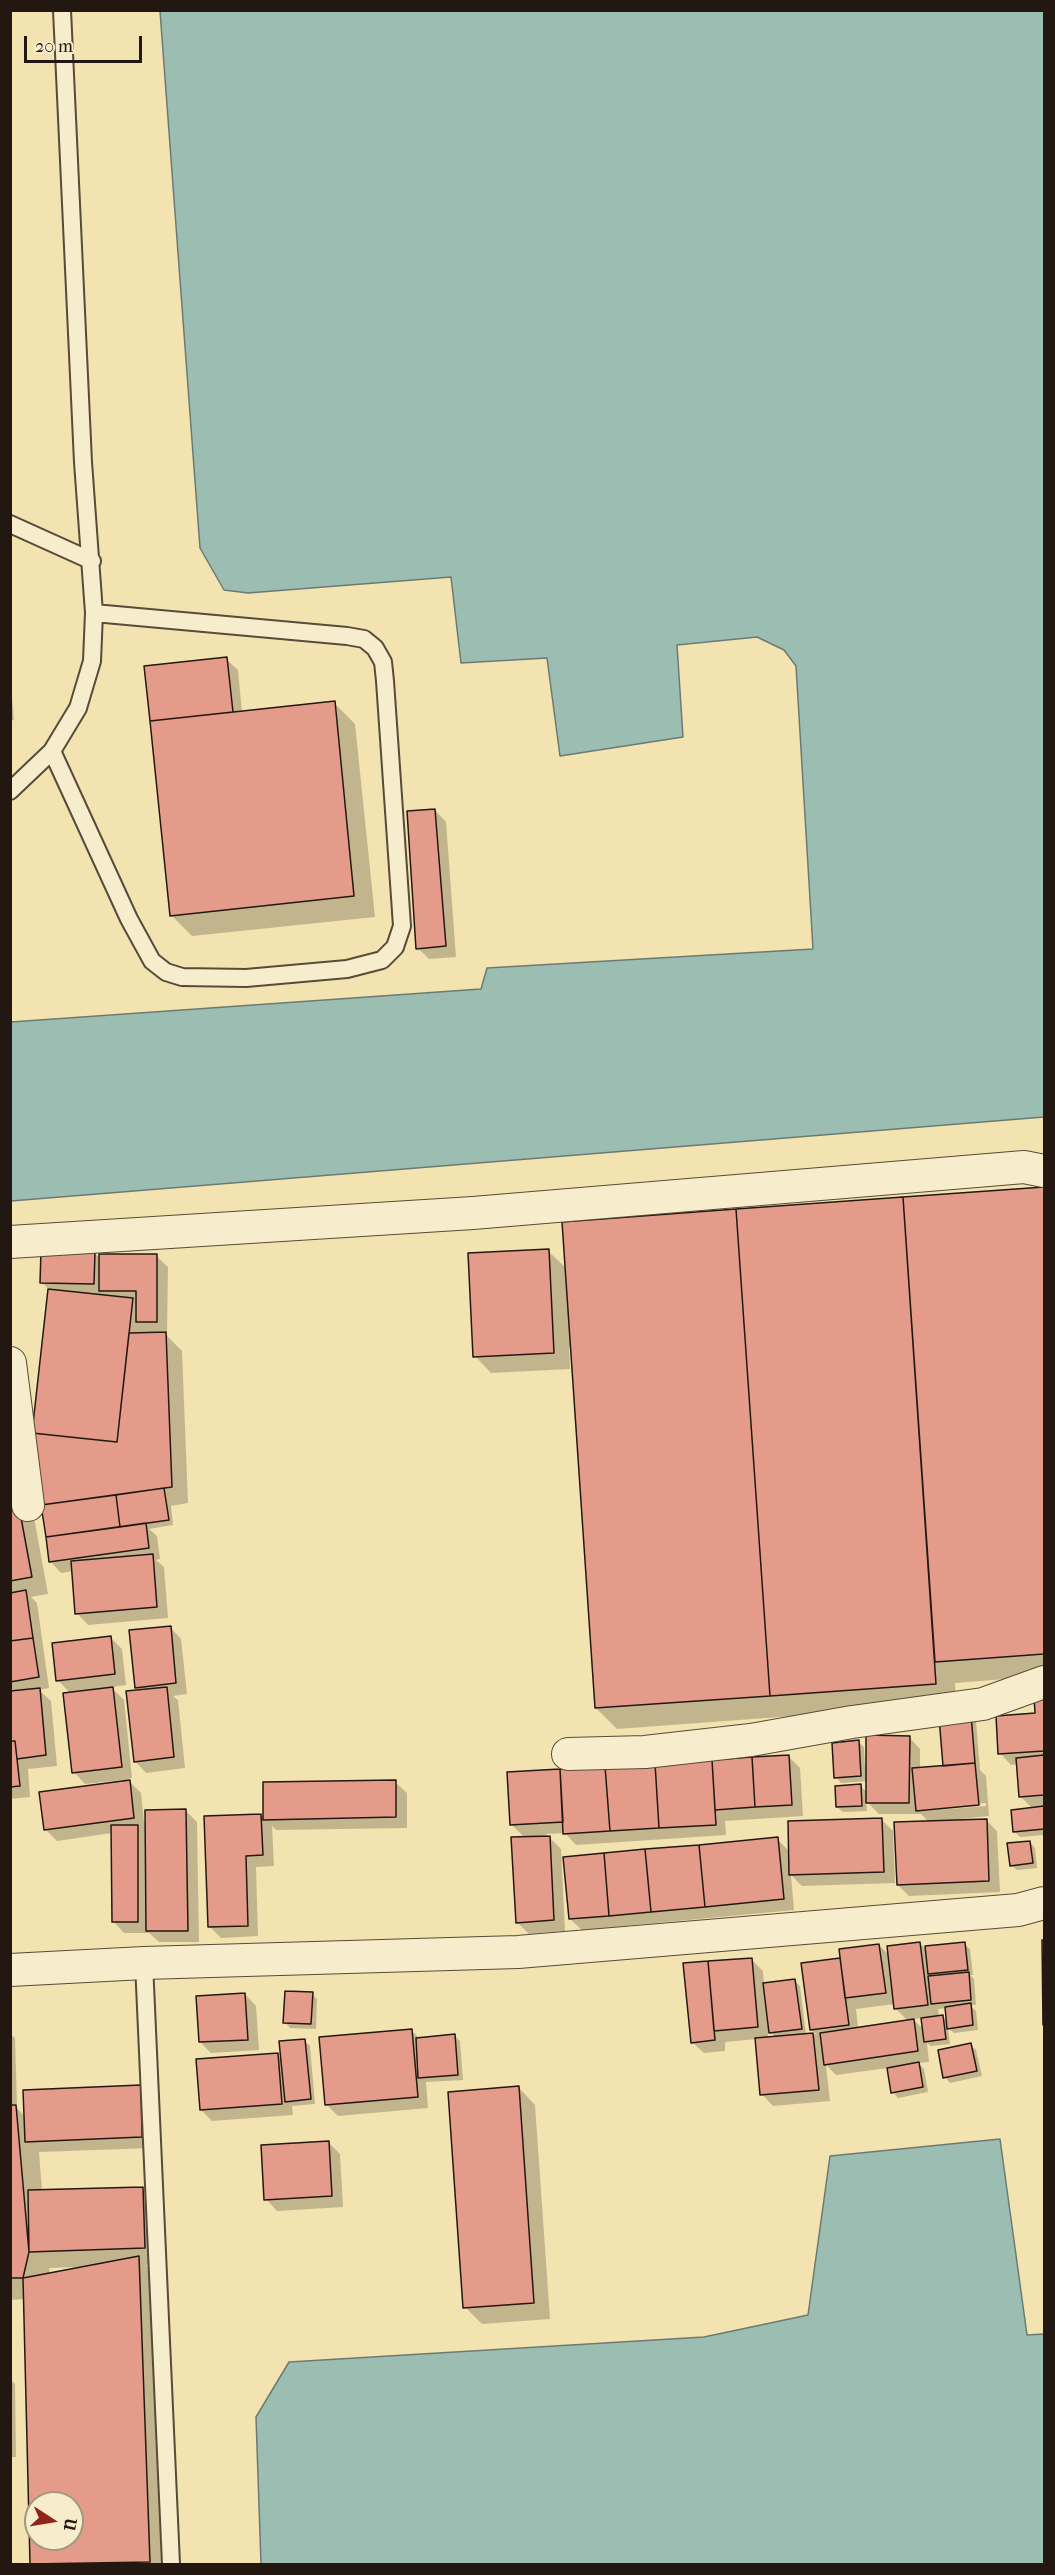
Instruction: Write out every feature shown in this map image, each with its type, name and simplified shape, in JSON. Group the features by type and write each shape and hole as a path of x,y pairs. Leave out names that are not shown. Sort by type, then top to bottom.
{"street":[{"path":"10,1242 473,1214 1024,1167 1044,1171"},
{"path":"10,1363 28,1505"},
{"path":"568,1754 645,1752 751,1740 852,1722 983,1704 1044,1682"},
{"path":"10,1970 144,1963 518,1952 1018,1910 1044,1903"}],"lane":[{"path":"10,791 52,751 78,708 92,661 94,613 92,561 83,462 62,10"},
{"path":"10,524 92,561"},
{"path":"52,751 129,919 152,961 166,972 182,977 246,978 347,969 382,960 395,947 402,926 384,662 375,648 364,639 347,636 94,613"},
{"path":"144,1963 171,2565"}],"water":[{"path":"160,11 1044,11 1044,1117 11,1201 11,1022 481,989 487,968 813,949 796,666 784,650 757,637 677,645 683,737 560,756 547,658 461,663 451,577 248,593 224,590 200,548"},
{"path":"1000,2139 1027,2335 1044,2334 1044,2564 261,2564 256,2417 289,2362 704,2337 808,2315 830,2156"}],"building":[{"path":"227,657 233,712 150,721 144,666"},
{"path":"335,701 354,896 170,916 150,721"},
{"path":"435,809 446,946 416,949 407,811"},
{"path":"1044,1187 1044,1654 935,1662 903,1197"},
{"path":"903,1197 936,1684 770,1696 736,1209"},
{"path":"736,1209 770,1696 595,1708 562,1222"},
{"path":"549,1249 554,1353 473,1357 468,1253"},
{"path":"41,1250 95,1252 94,1284 40,1283"},
{"path":"99,1254 157,1254 157,1322 136,1322 136,1291 99,1291"},
{"path":"48,1289 133,1298 117,1442 32,1433"},
{"path":"166,1332 172,1487 41,1505 32,1433 117,1442 129,1333"},
{"path":"10,1458 32,1577 10,1581"},
{"path":"164,1488 169,1520 120,1527 116,1495"},
{"path":"116,1495 120,1527 46,1537 41,1505"},
{"path":"146,1523 149,1548 49,1562 46,1537"},
{"path":"153,1554 157,1607 75,1614 71,1561"},
{"path":"26,1590 33,1638 10,1641 10,1593"},
{"path":"171,1626 176,1683 135,1688 129,1630"},
{"path":"111,1636 115,1674 56,1681 52,1643"},
{"path":"33,1638 39,1677 10,1682 10,1641"},
{"path":"113,1687 122,1767 72,1773 63,1693"},
{"path":"167,1687 174,1757 134,1762 126,1691"},
{"path":"40,1688 46,1755 17,1759 15,1741 10,1741 10,1691"},
{"path":"1034,1697 1044,1697 1044,1751 998,1754 996,1716 1035,1713"},
{"path":"971,1714 975,1763 943,1766 939,1717"},
{"path":"866,1735 910,1736 909,1803 866,1803"},
{"path":"859,1740 861,1776 834,1778 832,1743"},
{"path":"10,1741 15,1741 20,1786 10,1787"},
{"path":"789,1755 792,1805 755,1807 752,1757"},
{"path":"1044,1755 1044,1795 1019,1797 1016,1758"},
{"path":"752,1757 755,1807 715,1810 712,1760"},
{"path":"712,1760 716,1825 659,1828 655,1763"},
{"path":"655,1763 659,1828 610,1831 605,1766"},
{"path":"975,1763 979,1805 916,1811 912,1768"},
{"path":"605,1766 610,1831 563,1834 560,1769"},
{"path":"560,1769 563,1822 510,1825 507,1772"},
{"path":"130,1780 134,1818 44,1830 39,1792"},
{"path":"396,1780 396,1817 263,1820 263,1782"},
{"path":"861,1784 862,1806 836,1807 835,1786"},
{"path":"1044,1806 1044,1829 1013,1832 1011,1810"},
{"path":"186,1809 188,1931 146,1931 145,1810"},
{"path":"261,1814 263,1855 246,1856 248,1926 208,1927 204,1816"},
{"path":"882,1818 884,1872 789,1875 788,1821"},
{"path":"987,1819 989,1881 897,1885 894,1822"},
{"path":"111,1825 138,1825 138,1922 112,1922"},
{"path":"550,1836 554,1920 516,1923 511,1837"},
{"path":"778,1837 784,1899 705,1907 699,1845"},
{"path":"1030,1841 1033,1863 1010,1866 1007,1843"},
{"path":"699,1845 705,1907 651,1912 645,1849"},
{"path":"645,1849 651,1912 609,1916 604,1853"},
{"path":"604,1853 609,1916 569,1919 563,1857"},
{"path":"1042,1940 1044,1940 1044,2025 1043,2025"},
{"path":"920,1942 928,2005 894,2009 887,1946"},
{"path":"965,1942 968,1970 928,1974 925,1946"},
{"path":"879,1944 886,1993 845,1998 839,1949"},
{"path":"752,1958 758,2027 714,2031 708,1961"},
{"path":"840,1958 849,2025 810,2030 801,1963"},
{"path":"708,1961 715,2040 691,2043 683,1963"},
{"path":"969,1972 971,2000 931,2004 928,1976"},
{"path":"795,1979 802,2029 769,2033 763,1983"},
{"path":"285,1991 313,1992 311,2024 283,2023"},
{"path":"245,1993 248,2040 199,2042 196,1996"},
{"path":"971,2003 973,2025 947,2029 945,2007"},
{"path":"943,2015 946,2039 924,2042 921,2018"},
{"path":"914,2019 918,2051 824,2065 820,2033"},
{"path":"412,2029 418,2097 325,2105 319,2037"},
{"path":"813,2033 819,2090 760,2095 755,2038"},
{"path":"455,2034 458,2075 418,2078 416,2038"},
{"path":"305,2039 311,2099 285,2102 279,2041"},
{"path":"971,2043 977,2071 943,2078 938,2050"},
{"path":"278,2053 282,2104 200,2110 196,2059"},
{"path":"919,2062 923,2087 891,2093 887,2068"},
{"path":"141,2085 142,2137 25,2142 23,2090"},
{"path":"519,2086 534,2303 463,2308 448,2092"},
{"path":"10,2105 16,2105 29,2252 23,2278 10,2278"},
{"path":"329,2141 332,2196 264,2200 261,2145"},
{"path":"143,2187 145,2248 29,2252 28,2190"},
{"path":"139,2256 150,2562 30,2564 30,2551 84,2551 84,2491 28,2491 23,2278"}]}
